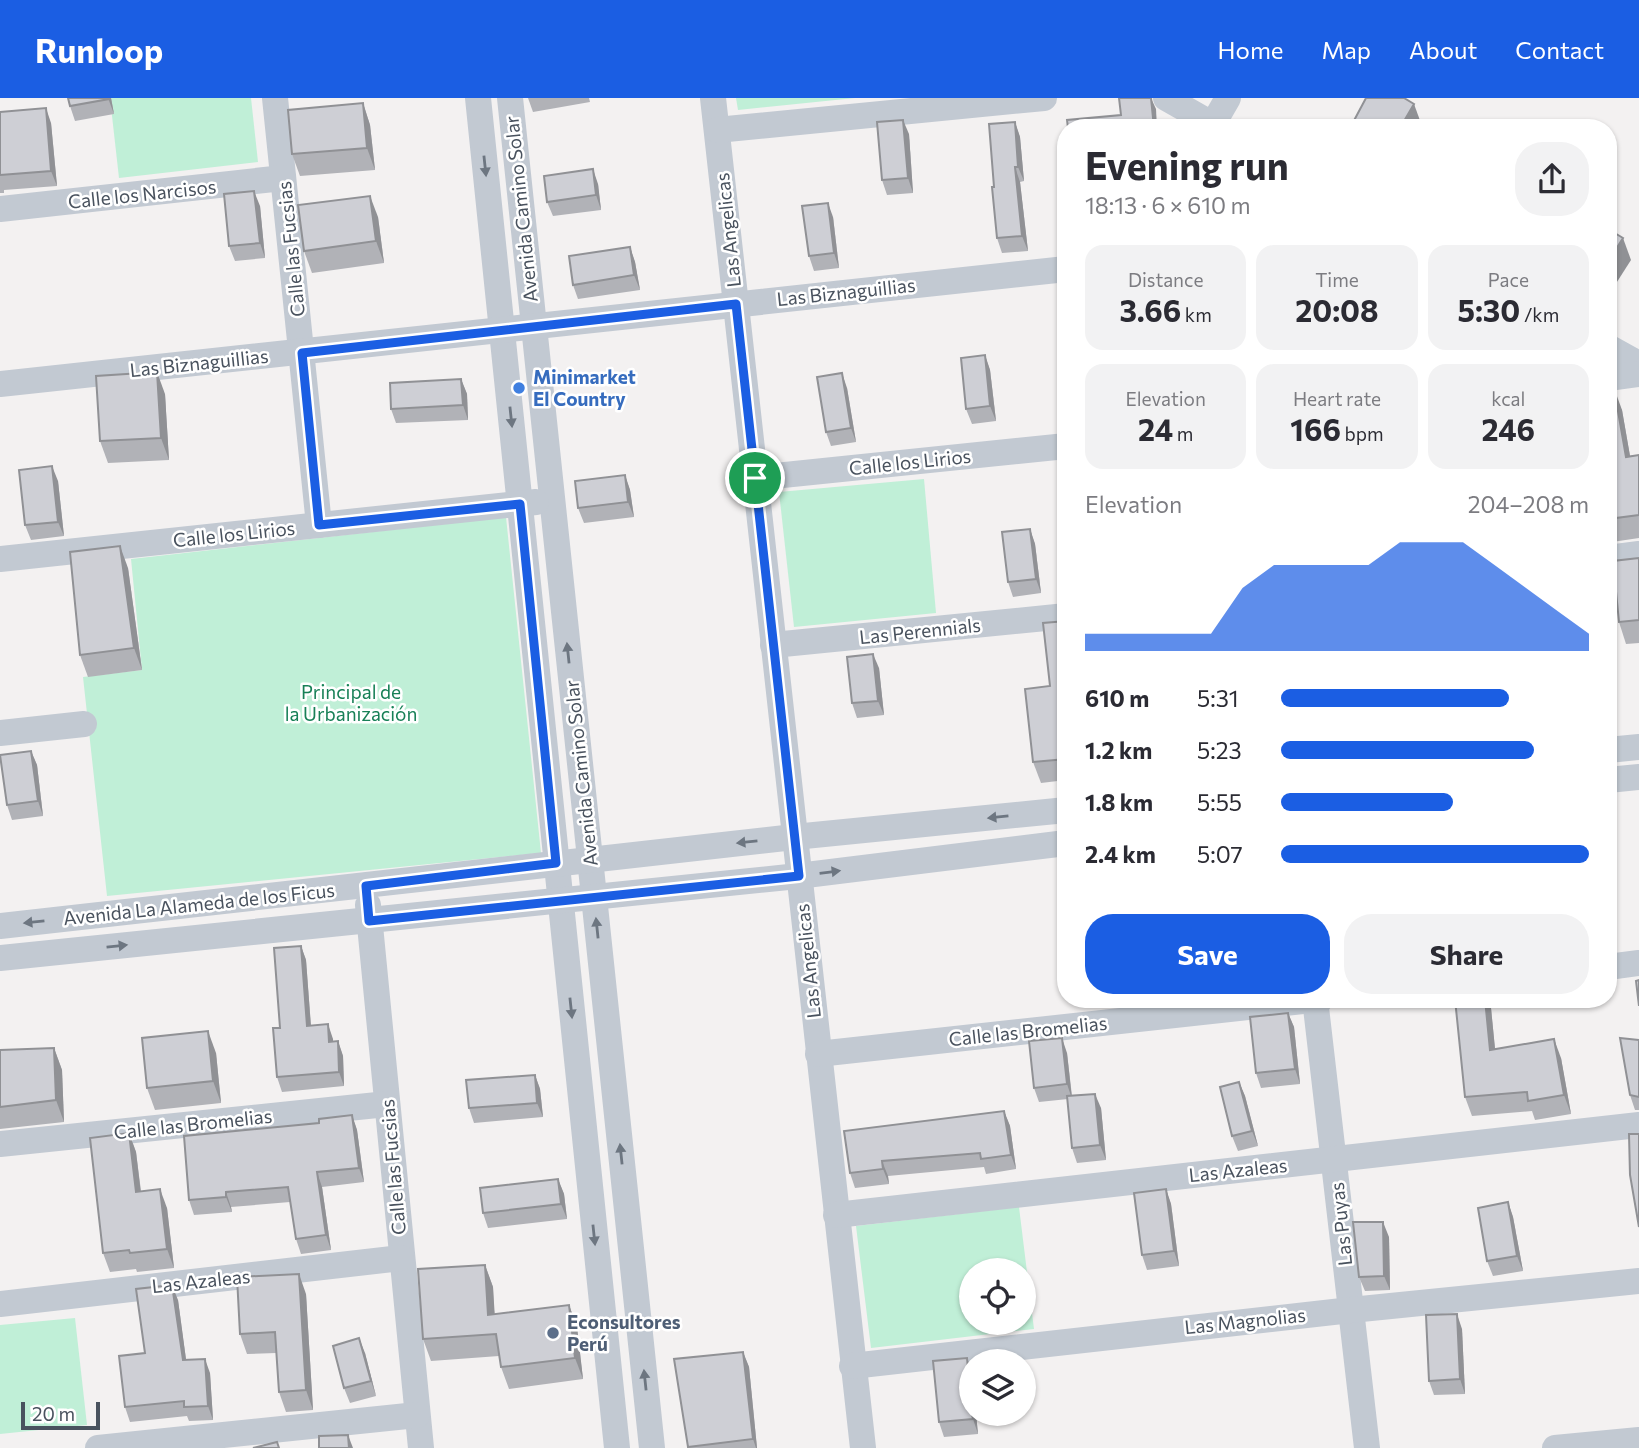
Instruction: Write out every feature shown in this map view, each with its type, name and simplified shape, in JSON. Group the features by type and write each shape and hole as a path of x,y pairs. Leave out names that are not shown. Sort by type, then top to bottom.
{"street":[{"name":"Calle las Fucsias","path":"275,98 319,525"},
{"name":"Avenida Camino Solar","path":"478,98 617,1448"},
{"name":"Avenida Camino Solar","path":"510,98 652,1448"},
{"name":"Las Angelicas","path":"713,98 863,1448"},
{"path":"717,130 1044,98"},
{"path":"1166,98 1201,119"},
{"path":"1219,119 1228,98"},
{"name":"Calle los Narcisos","path":"0,209 283,178"},
{"name":"Las Biznaguillias","path":"0,384 1057,270"},
{"path":"1617,352 1639,364"},
{"path":"1617,377 1639,374"},
{"name":"Calle los Lirios","path":"755,478 1057,447"},
{"name":"Calle los Lirios","path":"0,559 551,501"},
{"path":"1617,557 1639,554"},
{"name":"Las Perennials","path":"773,645 1057,617"},
{"path":"0,733 84,724"},
{"path":"1617,749 1639,747"},
{"path":"1617,779 1639,777"},
{"name":"Avenida La Alameda de los Ficus","path":"0,926 794,837 1057,811"},
{"name":"Avenida La Alameda de los Ficus","path":"0,958 799,876 1057,844"},
{"name":"Calle las Fucsias","path":"366,886 421,1448"},
{"path":"1617,966 1639,963"},
{"name":"Calle las Bromelias","path":"818,1054 1241,1008"},
{"name":"Las Puyas","path":"1316,1008 1367,1448"},
{"name":"Calle las Bromelias","path":"0,1144 387,1104"},
{"name":"Las Azaleas","path":"836,1215 1639,1125"},
{"name":"Las Azaleas","path":"0,1304 401,1258"},
{"name":"Las Magnolias","path":"852,1366 1639,1281"},
{"path":"98,1448 416,1415"},
{"path":"1555,1448 1639,1440"}],"green space":[{"path":"110,98 251,98 258,162 119,178"},
{"path":"736,98 855,98 738,110"},
{"path":"924,479 936,613 794,627 779,492"},
{"name":"Principal de la Urbanización","path":"506,517 541,853 107,896 83,677 142,670 131,559"},
{"path":"1019,1207 1025,1258 959,1258 959,1335 983,1335 871,1348 856,1226"},
{"path":"75,1318 87,1425 0,1434 0,1325"}],"building":[{"path":"68,98 108,98 109,99 70,106"},
{"path":"1119,98 1151,98 1153,119 1078,119 1121,115"},
{"path":"1366,98 1404,98 1414,104 1405,119 1355,119"},
{"path":"363,103 367,148 292,154 288,110"},
{"path":"46,108 51,171 0,175 0,112"},
{"path":"903,120 908,178 882,180 877,122"},
{"path":"1015,122 1018,167 1015,167 1022,236 997,238 989,124"},
{"path":"593,169 596,195 547,202 544,176"},
{"path":"254,191 260,243 229,246 224,194"},
{"path":"370,196 376,241 304,251 298,205"},
{"path":"828,203 834,253 809,256 802,206"},
{"path":"1617,234 1623,238 1617,248"},
{"path":"630,247 634,275 573,285 569,256"},
{"path":"985,355 990,406 966,409 961,358"},
{"path":"157,372 161,438 100,441 96,376"},
{"path":"842,373 851,428 826,432 817,377"},
{"path":"461,379 463,405 391,409 390,383"},
{"path":"1617,405 1626,457 1639,455 1639,515 1617,518"},
{"path":"52,466 58,522 25,525 19,470"},
{"path":"625,475 628,502 578,508 575,481"},
{"path":"1030,529 1036,579 1008,582 1002,532"},
{"path":"120,546 134,648 80,655 70,552"},
{"path":"1639,558 1639,620 1619,622 1617,561"},
{"path":"1057,622 1057,760 1033,762 1025,689 1050,686 1043,623"},
{"path":"873,654 878,701 852,703 847,657"},
{"path":"31,751 38,801 7,805 0,755"},
{"path":"301,946 307,1026 328,1024 329,1042 338,1041 339,1072 277,1077 273,1028 280,1028 274,948"},
{"path":"1639,980 1639,1006 1636,981"},
{"path":"1456,1008 1486,1008 1490,1050 1554,1039 1564,1095 1528,1101 1527,1092 1465,1097"},
{"path":"1288,1013 1295,1069 1256,1073 1250,1017"},
{"path":"208,1031 213,1081 147,1088 142,1038"},
{"path":"1062,1038 1067,1084 1034,1088 1029,1041"},
{"path":"1620,1038 1639,1040 1639,1097 1630,1095"},
{"path":"54,1048 56,1100 0,1107 0,1050"},
{"path":"535,1075 537,1103 469,1108 466,1080"},
{"path":"1239,1082 1252,1131 1232,1136 1220,1087"},
{"path":"1095,1094 1100,1145 1072,1148 1067,1096"},
{"path":"1004,1111 1011,1155 981,1159 980,1153 882,1161 883,1169 850,1173 844,1131"},
{"path":"352,1115 359,1168 317,1172 326,1235 296,1239 288,1187 226,1192 226,1197 189,1200 184,1136 319,1123 319,1119"},
{"path":"129,1133 136,1192 160,1189 167,1249 103,1253 90,1138"},
{"path":"1629,1134 1639,1134 1639,1227 1630,1175"},
{"path":"558,1179 561,1204 483,1213 480,1188"},
{"path":"1166,1189 1174,1251 1142,1255 1134,1193"},
{"path":"1508,1202 1517,1256 1487,1261 1478,1208"},
{"path":"1353,1222 1383,1222 1384,1276 1359,1277"},
{"path":"485,1265 488,1315 569,1305 575,1358 501,1367 496,1334 423,1339 418,1269"},
{"path":"299,1274 306,1390 279,1392 275,1332 240,1334 237,1277"},
{"path":"172,1285 183,1360 205,1359 208,1406 184,1407 184,1401 125,1407 119,1356 145,1353 136,1289"},
{"path":"1457,1314 1460,1379 1429,1381 1426,1315"},
{"path":"359,1338 371,1381 344,1388 333,1346"},
{"path":"743,1352 753,1439 688,1447 674,1359"},
{"path":"959,1359 959,1420 939,1422 933,1361"},
{"path":"348,1435 349,1448 319,1448 319,1436"},
{"path":"277,1442 279,1448 253,1448"}],"place":[{"name":"Minimarket El Country","path":"519,388"},
{"name":"Econsultores Perú","path":"553,1333"}],"route":[{"path":"736,304 755,478 799,876 369,921 366,886 556,863 520,504 319,525 302,353 736,304"}]}
